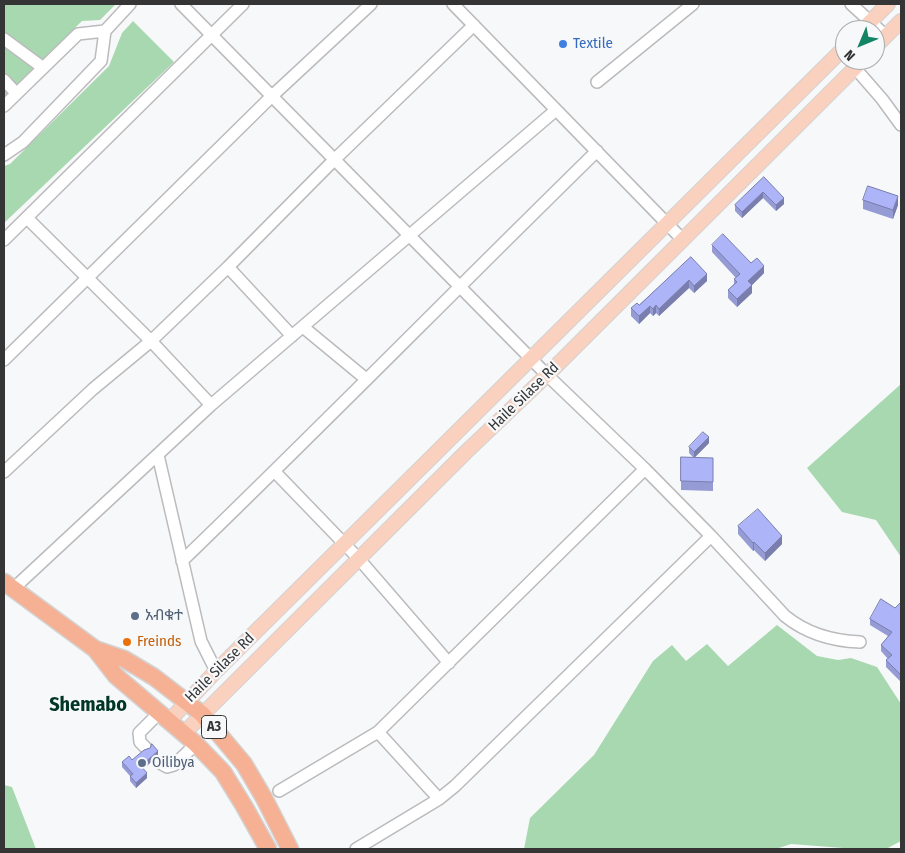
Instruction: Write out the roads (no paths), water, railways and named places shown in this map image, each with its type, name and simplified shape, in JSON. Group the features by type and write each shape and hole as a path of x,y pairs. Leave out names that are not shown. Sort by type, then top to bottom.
{"highway":[{"name":"A3","path":"8,586 95,649 116,676 196,744 223,772 268,849"},
{"name":"A3","path":"95,649 124,659 202,714 244,764 290,849"}],"main road":[{"path":"872,20 888,4"},
{"path":"886,36 901,21"},
{"name":"Haile Silase Rd","path":"165,716 186,702 835,57"},
{"name":"Haile Silase Rd","path":"184,733 466,452 548,375 853,70"},
{"path":"270,618 284,633"}],"street":[{"path":"4,156 23,142 101,61 105,31 130,4"},
{"path":"181,4 548,375 645,469 711,536 781,612 795,624 808,630 840,642 860,642"},
{"path":"4,240 243,4"},
{"path":"4,360 272,96 371,4"},
{"path":"452,4 682,240"},
{"path":"597,82 693,4"},
{"path":"851,4 862,20"},
{"path":"4,472 93,389 151,340 228,267 335,159 474,25"},
{"path":"4,106 10,86 78,34 105,31"},
{"path":"6,45 38,64"},
{"path":"863,70 901,125"},
{"path":"8,586 158,455 210,405 556,110"},
{"path":"182,561 275,472 460,285 597,151"},
{"path":"27,218 151,340 210,405"},
{"path":"228,267 292,336"},
{"path":"303,327 366,379"},
{"path":"158,455 201,641 216,671"},
{"path":"278,791 378,732 645,469"},
{"path":"275,472 359,559 449,663"},
{"path":"356,849 439,799 455,786 711,536"},
{"path":"145,747 140,742 139,733 165,716"},
{"path":"378,732 439,799"},
{"path":"160,763 167,767 174,765 196,744"}],"place":[{"name":"Textile","path":"563,44"},
{"name":"አብቁተ","path":"135,616"},
{"name":"Freinds","path":"127,642"},
{"name":"Oilibya","path":"142,763"}],"district":[{"name":"Shemabo","path":"88,705"}]}
